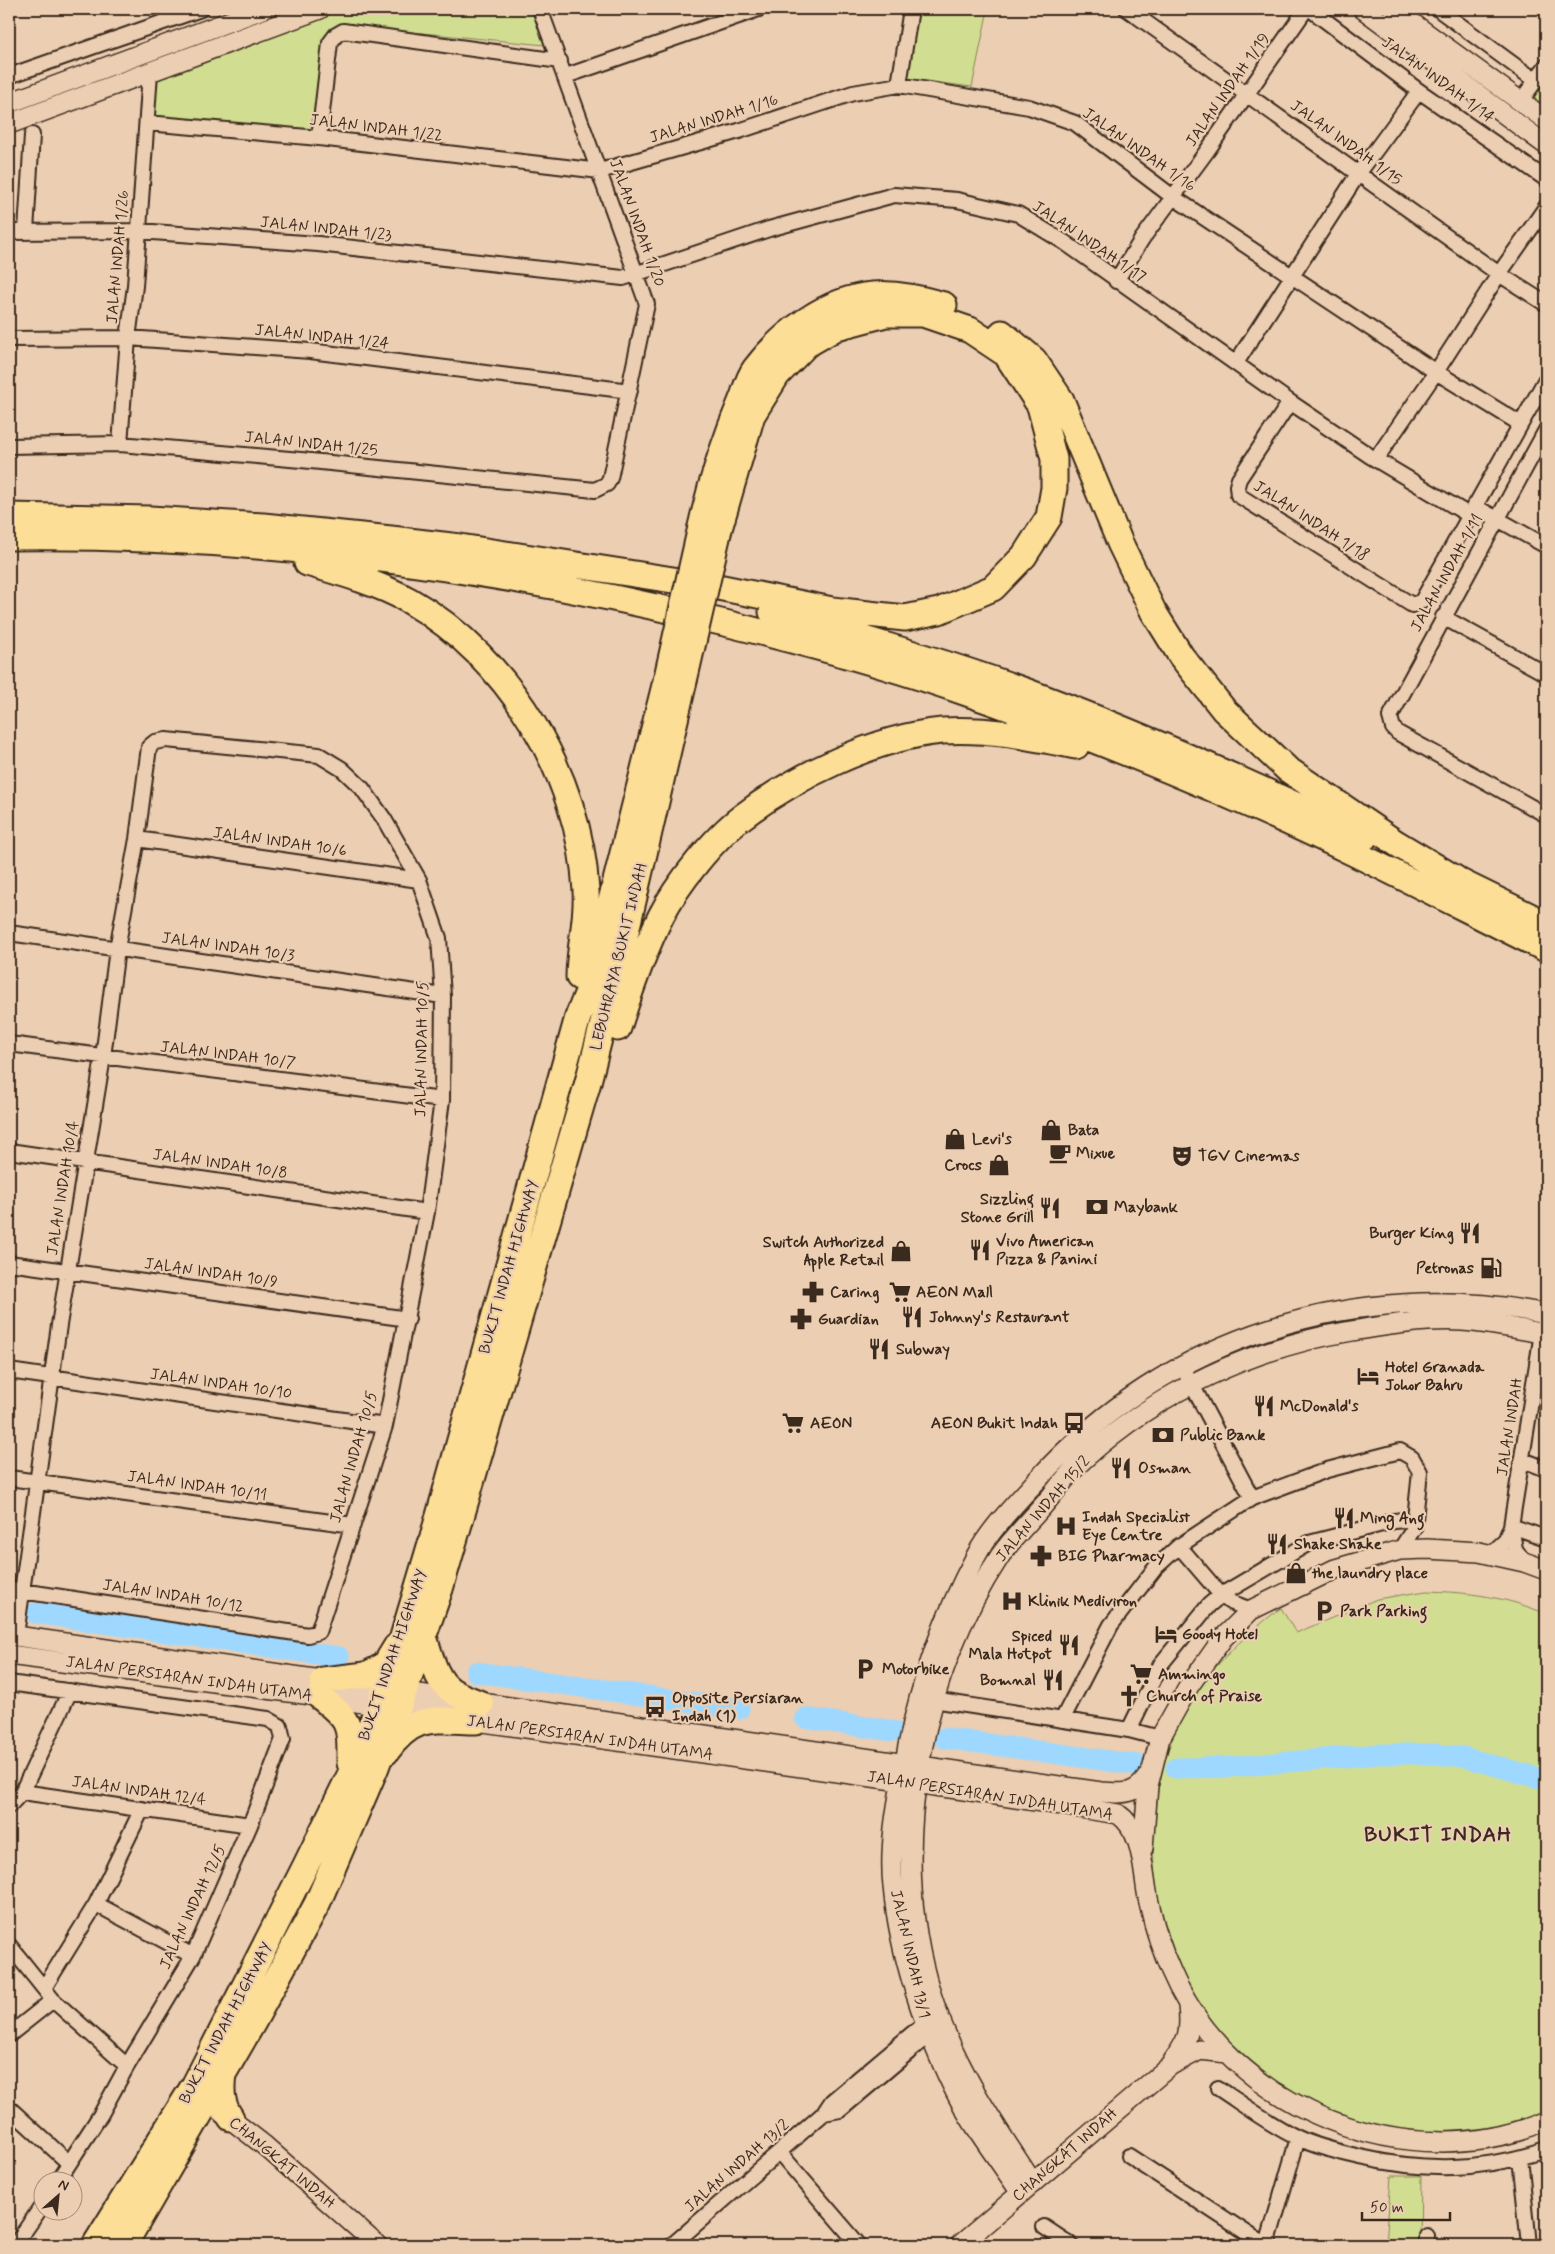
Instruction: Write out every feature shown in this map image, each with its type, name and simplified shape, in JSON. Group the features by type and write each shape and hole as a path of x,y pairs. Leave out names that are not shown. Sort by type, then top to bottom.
{"highway":[{"path":"710,528 712,482 735,415 754,370 791,331 825,308 872,295 908,296 958,308 993,326 1034,360 1061,400 1120,543 1153,611 1181,656 1224,710 1287,768 1396,842 1456,879"},
{"path":"9,516 131,518 263,526 460,547 768,596 832,610 905,618 939,611 993,588 1024,556 1049,516 1054,488 1054,459 1040,406 1006,354 970,330 923,314 886,314 837,327 806,345 777,375 752,415 710,528"},
{"name":"LEBUHRAYA BUKIT INDAH","path":"502,1380 601,1034 710,528"},
{"path":"9,537 150,540 365,558 483,574 651,606 782,637 968,693 1084,736 1243,802 1546,949"},
{"path":"250,547 346,574 381,587 410,601 437,619 482,656 522,706 561,778 581,850 587,901 579,966 578,1017"},
{"path":"655,578 955,667 1082,712 1211,765 1456,879 1546,924"},
{"name":"LEBUHRAYA BUKIT INDAH","path":"578,1017 589,989 676,679"},
{"path":"502,1380 520,1346 556,1242 617,1030 639,966 662,914 696,864 741,817 808,774 879,745 940,732 1012,733 1085,748 1187,779"},
{"name":"BUKIT INDAH HIGHWAY","path":"124,2245 317,1904 376,1767 391,1699 414,1637 469,1410 578,1017"},
{"name":"BUKIT INDAH HIGHWAY","path":"414,1637 440,1589 502,1380"},
{"path":"350,1773 350,1729 345,1718 321,1688 366,1675 385,1664 414,1637 444,1684 479,1713"},
{"name":"BUKIT INDAH HIGHWAY","path":"95,2245 191,2092 249,1982 350,1773 391,1699"},
{"path":"376,1767 397,1738 408,1728 421,1722 479,1713"},
{"path":"206,2103 203,2097 204,2086 247,2000 249,1982"},
{"path":"186,2138 230,2124 222,2098 223,2073"},
{"path":"125,2198 143,2185 194,2103 198,2101 206,2103"}],"main road":[{"path":"9,103 263,9"},
{"path":"9,124 320,9"},
{"path":"1363,9 1546,145"},
{"path":"1393,9 1546,120"},
{"path":"1488,101 1495,98 1512,103 1521,101"},
{"path":"1521,101 1519,106 1526,119 1527,131"},
{"name":"JALAN INDAH 15/2","path":"910,1774 930,1662 977,1554 1016,1504 1065,1450 1121,1403 1182,1366 1258,1332 1319,1314 1391,1303 1468,1302 1546,1314"},
{"name":"JALAN INDAH 15/2","path":"919,1726 933,1700 962,1624 1002,1553 1083,1459 1136,1417 1192,1384 1234,1364 1268,1351 1324,1335 1374,1327 1427,1322 1464,1322 1544,1334"},
{"name":"JALAN PERSIARAN INDAH UTAMA","path":"1142,1859 1145,1811 1151,1771 1160,1738 1189,1686 1234,1626 1250,1610 1335,1569 1400,1550 1427,1549 1490,1554 1524,1562 1546,1570"},
{"path":"11,1636 54,1653 108,1667"},
{"name":"JALAN PERSIARAN INDAH UTAMA","path":"11,1636 479,1713 972,1782 1117,1794 1136,1790 1144,1785 1151,1771"},
{"name":"JALAN PERSIARAN INDAH UTAMA","path":"9,1655 108,1667 321,1688"},
{"path":"844,1764 890,1750 919,1726 936,1754 972,1782"},
{"path":"844,1764 874,1782 883,1790 902,1836"},
{"name":"JALAN INDAH 13/1","path":"910,1774 902,1836 931,1992 934,2023 1027,2188"},
{"path":"902,1836 924,1798 934,1792 972,1782"},
{"name":"JALAN PERSIARAN INDAH UTAMA","path":"972,1782 1118,1814 1127,1820 1133,1829 1142,1859 1149,1906 1159,1941 1172,1973 1187,2002 1204,2029 1227,2052 1261,2083 1288,2099 1344,2125 1381,2136 1407,2141 1484,2138 1511,2133 1546,2121"},
{"name":"CHANGKAT INDAH","path":"960,2245 1170,2064 1188,2037 1190,2025 1187,2002"},
{"name":"CHANGKAT INDAH","path":"1170,2064 1200,2050 1227,2052"},
{"name":"CHANGKAT INDAH","path":"206,2103 377,2245"},
{"name":"CHANGKAT INDAH","path":"230,2124 360,2245"}],"street":[{"path":"9,76 201,9"},
{"name":"JALAN INDAH 1/20","path":"540,9 638,274 647,304 630,391 607,484"},
{"path":"566,76 759,9"},
{"path":"899,85 911,9"},
{"name":"JALAN INDAH 1/15","path":"1127,9 1499,274 1546,304"},
{"name":"JALAN INDAH 1/19","path":"1116,281 1142,238 1306,9"},
{"name":"JALAN INDAH 1/14","path":"1310,9 1418,91 1546,179"},
{"path":"1443,10 1536,81"},
{"path":"319,138 330,43 336,35 350,31 560,61"},
{"path":"1521,101 1546,66"},
{"name":"JALAN INDAH 1/26","path":"120,444 128,338 135,286 150,73"},
{"name":"JALAN INDAH 1/16","path":"600,171 739,131 853,93 899,85 1029,107 1075,123 1173,197 1293,275 1436,372 1519,424"},
{"path":"1236,363 1358,174 1418,91"},
{"name":"JALAN INDAH 1/22","path":"146,123 319,138 600,171"},
{"path":"26,232 32,135"},
{"name":"JALAN INDAH 1/17","path":"638,274 769,229 894,195 957,200 1018,214 1064,242 1116,281 1290,402 1376,459 1471,511"},
{"path":"1376,459 1436,372 1499,274 1546,208"},
{"name":"JALAN INDAH 1/23","path":"9,232 139,231 318,244 623,278 638,274"},
{"name":"JALAN INDAH 1/24","path":"9,339 128,338 310,351 630,391"},
{"name":"JALAN INDAH 1/11","path":"1407,603 1412,605 1422,600 1519,424 1546,379"},
{"name":"JALAN INDAH 1/18","path":"1290,402 1239,479 1236,486 1238,496 1407,603"},
{"name":"JALAN INDAH 1/11","path":"1546,431 1391,711 1390,723 1398,733 1546,815"},
{"name":"JALAN INDAH 1/25","path":"9,446 120,444 301,460 595,490 607,484"},
{"path":"1471,511 1497,519 1546,546"},
{"path":"1443,617 1546,674"},
{"name":"JALAN INDAH 10/5","path":"149,747 155,742 166,740 319,755 342,769 362,788 384,819 419,880 439,938 443,996 442,1100 427,1212 408,1319 385,1426 318,1632"},
{"name":"JALAN INDAH 10/4","path":"11,1636 15,1590 36,1482 84,1163 103,1057 117,949 137,839 149,747"},
{"name":"JALAN INDAH 10/6","path":"137,839 419,880"},
{"name":"JALAN INDAH 10/3","path":"9,933 443,996"},
{"name":"JALAN INDAH 10/7","path":"9,1044 442,1100"},
{"name":"JALAN INDAH 10/8","path":"9,1151 427,1212"},
{"name":"JALAN INDAH 10/9","path":"9,1263 408,1319"},
{"name":"JALAN INDAH","path":"1490,1554 1505,1540 1511,1526 1544,1334"},
{"path":"1182,1366 1252,1498"},
{"name":"JALAN INDAH 10/10","path":"9,1371 385,1426"},
{"path":"1062,1720 1111,1625 1156,1567 1179,1546 1252,1498 1327,1470 1400,1451 1412,1458 1420,1472 1414,1523 1400,1550"},
{"path":"1523,1460 1546,1469"},
{"name":"JALAN INDAH 10/11","path":"9,1478 353,1525"},
{"path":"1129,1730 1161,1664 1209,1605 1225,1598 1309,1543 1394,1521 1414,1523"},
{"path":"1414,1523 1427,1549"},
{"path":"1511,1526 1546,1538"},
{"name":"JALAN INDAH","path":"1511,1526 1515,1549 1524,1562"},
{"path":"1179,1546 1225,1598 1250,1610"},
{"name":"JALAN INDAH 10/12","path":"15,1590 308,1635 318,1632"},
{"path":"1225,1598 1234,1626"},
{"path":"9,1683 70,1691 22,1792 9,1806"},
{"name":"JALAN INDAH 12/5","path":"64,2172 101,2114 126,2066 193,1956 250,1825 283,1739 280,1726 268,1719 70,1691"},
{"path":"933,1700 1129,1730 1160,1738"},
{"name":"JALAN INDAH 12/4","path":"22,1792 250,1825"},
{"path":"44,1988 96,1904 142,1809"},
{"path":"96,1904 193,1956"},
{"path":"9,1945 53,2000 126,2066"},
{"path":"9,2035 53,2000"},
{"name":"JALAN INDAH 13/2","path":"672,2245 824,2113 840,2110 934,2023"},
{"path":"1218,2088 1298,2138 1335,2152 1388,2163 1428,2168 1475,2166 1520,2158 1546,2150"},
{"path":"9,2108 69,2163"},
{"path":"1128,2156 1266,2245 1298,2138"},
{"path":"779,2152 859,2245"},
{"path":"1520,2158 1529,2245"},
{"path":"15,2245 32,2220"},
{"path":"1044,2227 1071,2245"}],"green space":[{"path":"340,9 532,9 545,45 350,26 337,28 315,133 150,119 153,75"},
{"path":"916,9 988,9 972,87 903,78"},
{"path":"1546,75 1546,112 1528,99"},
{"path":"1426,1591 1488,1596 1517,1603 1546,1614 1546,2111 1496,2127 1470,2131 1443,2132 1391,2128 1365,2122 1340,2113 1304,2097 1269,2077 1230,2044 1199,2005 1176,1961 1161,1913 1154,1863 1155,1812 1164,1763 1182,1716 1213,1670 1239,1643 1281,1608 1296,1633 1377,1599"},
{"path":"1391,2176 1421,2176 1420,2245 1386,2245"}],"waterway":[{"path":"35,1613 339,1657"},
{"path":"476,1672 739,1709"},
{"path":"805,1718 893,1731"},
{"path":"944,1738 1138,1765"},
{"path":"1176,1768 1229,1767 1379,1754 1435,1754 1464,1757 1546,1780"}],"place":[{"name":"Bata","path":"1051,1130"},
{"name":"Levi's","path":"955,1139"},
{"name":"Mixue","path":"1060,1153"},
{"name":"TGV Cinemas","path":"1182,1156"},
{"name":"Crocs","path":"999,1165"},
{"name":"Maybank","path":"1097,1207"},
{"name":"Sizzling Stone Grill","path":"1050,1208"},
{"name":"Burger King","path":"1470,1233"},
{"name":"Vivo American Pizza & Panini","path":"980,1250"},
{"name":"Switch Authorized Apple Retail","path":"901,1251"},
{"name":"Petronas","path":"1491,1268"},
{"name":"Caring","path":"813,1292"},
{"name":"AEON Mall","path":"900,1292"},
{"name":"Johnny's Restaurant","path":"912,1317"},
{"name":"Guardian","path":"801,1319"},
{"name":"Subway","path":"879,1349"},
{"name":"Hotel Granada Johor Bahru","path":"1368,1376"},
{"name":"McDonald's","path":"1264,1406"},
{"name":"AEON","path":"793,1423"},
{"name":"AEON Bukit Indah","path":"1074,1423"},
{"name":"Public Bank","path":"1163,1435"},
{"name":"Osman","path":"1121,1468"},
{"name":"Ming Ang","path":"1344,1518"},
{"name":"Indah Specialist Eye Centre","path":"1066,1526"},
{"name":"Shake Shake","path":"1277,1544"},
{"name":"BIG Pharmacy","path":"1041,1556"},
{"name":"the laundry place","path":"1296,1573"},
{"name":"Klinik Mediviron","path":"1012,1601"},
{"name":"Park Parking","path":"1324,1611"},
{"name":"Goody Hotel","path":"1166,1634"},
{"name":"Spiced Mala Hotpot","path":"1069,1645"},
{"name":"Motorbike","path":"865,1669"},
{"name":"Ammingo","path":"1141,1674"},
{"name":"Bomnal","path":"1053,1680"},
{"name":"Church of Praise","path":"1129,1696"},
{"name":"Opposite Persiaran Indah (1)","path":"655,1707"}],"district":[{"name":"BUKIT INDAH","path":"1438,1835"}]}
